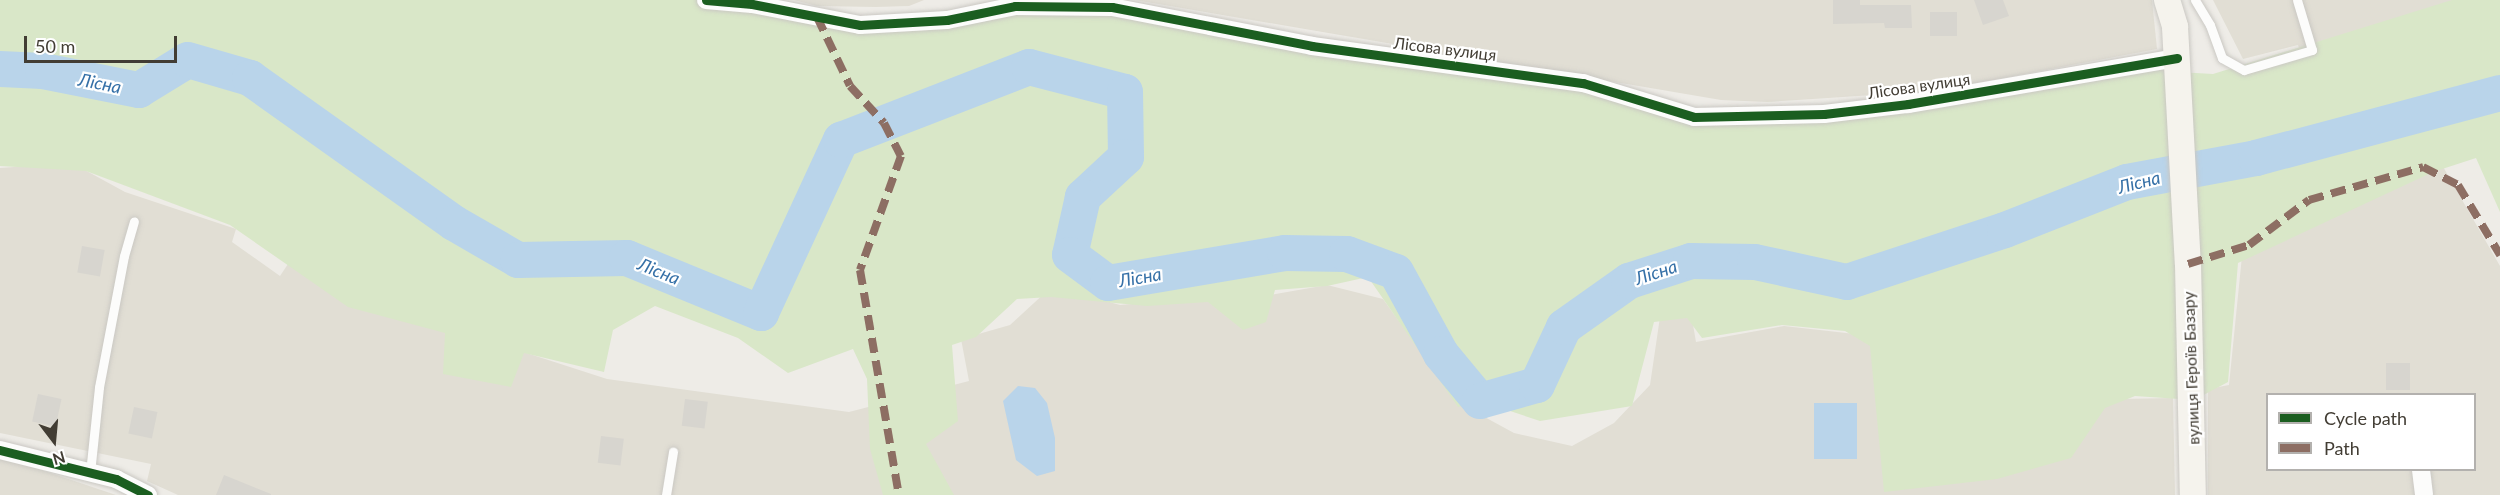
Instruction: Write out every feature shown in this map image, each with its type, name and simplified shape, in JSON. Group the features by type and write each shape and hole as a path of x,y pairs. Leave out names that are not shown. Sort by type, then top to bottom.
{"main road":[{"path":"2167,0 2175,27 2177,58"},
{"name":"вулиця Героїв Базару","path":"2177,58 2194,400 2193,495"}],"street":[{"name":"Лісова вулиця","path":"706,0 752,2 860,25 947,20 1015,6 1112,7 1312,46 1583,83 1694,117 1824,114 1908,104 2177,58"},
{"path":"0,450 90,473 148,495"},
{"path":"2421,471 2424,495"}],"lane":[{"path":"2195,0 2210,25 2222,58 2244,70 2312,50 2297,0"},
{"path":"90,473 99,387 124,256 134,221"},
{"path":"666,495 673,452"}],"shaded area":[{"path":"794,0 924,0 909,6 876,7 817,6"},
{"path":"1135,0 2152,0 2157,49 1934,91 1768,102 1721,100"},
{"path":"2213,0 2500,0 2301,54 2298,45 2243,59"},
{"path":"2438,158 2500,266 2500,495 2208,495 2208,389 2229,385 2242,256"},
{"path":"72,163 125,192 236,229 232,242 280,276 288,264 462,332 607,379 849,412 969,381 961,339 1010,325 1047,291 1066,290 1120,305 1191,299 1224,303 1327,285 1383,299 1457,402 1514,433 1572,446 1614,423 1650,385 1660,317 1691,313 1696,342 1784,326 1917,341 2121,399 2173,398 2175,495 178,495 147,481 151,464 0,433 0,168"},
{"path":"0,456 116,495 0,495"}],"green space":[{"path":"0,0 706,0 860,25 1112,7 1527,73 1694,117 1757,116 2177,58 2178,72 2213,74 2452,0 2500,0 2500,212 2476,158 2433,172 2238,263 2228,382 2194,400 2135,396 2105,408 2071,458 1997,479 1884,492 1870,346 1845,331 1782,325 1702,338 1687,318 1654,322 1632,406 1540,421 1480,401 1458,407 1368,277 1327,286 1275,290 1266,322 1243,330 1208,302 1147,306 1051,297 1017,299 976,337 952,345 958,421 926,444 954,495 883,495 870,449 867,379 853,349 788,373 738,338 655,306 613,330 604,372 524,353 511,387 443,374 445,333 348,307 230,225 86,171 0,166"}],"water":[{"path":"1018,386 1035,388 1047,403 1055,438 1055,471 1037,476 1016,460 1003,401"},
{"path":"1814,403 1857,403 1857,459 1814,459"}],"building":[{"path":"1833,0 1860,0 1860,5 1911,5 1912,28 1885,28 1884,23 1833,24"},
{"path":"1974,0 2003,0 2009,16 1983,25"},
{"path":"1930,12 1957,12 1957,36 1930,36"},
{"path":"82,246 105,250 100,277 77,273"},
{"path":"2386,363 2410,363 2410,390 2386,390"},
{"path":"38,394 61,399 56,426 32,421"},
{"path":"685,399 708,402 705,429 682,426"},
{"path":"134,407 157,412 152,438 128,433"},
{"path":"601,436 624,439 621,466 598,463"},
{"path":"224,475 271,494 271,495 216,495"}],"waterway":[{"name":"Лісна","path":"0,69 43,71 139,90 188,60 250,78 454,223 518,260 627,258 761,313 841,140 1029,67 1125,92 1126,157 1083,197 1070,255 1108,283 1285,253 1347,254 1396,272 1441,354 1480,401 1537,385 1564,327 1629,281 1691,261 1755,262 1847,282 2005,230 2127,182 2256,158 2500,93"}],"marked path":[{"path":"817,17 850,86 884,123 901,156 860,270 899,495"},
{"path":"2188,264 2249,245 2309,200 2423,167 2458,185 2500,255"}],"cycle path":[{"path":"706,0 752,4 860,25 947,20 1015,6 1112,7 1312,46 1583,83 1694,117 1824,114 1908,104 2177,58"},
{"path":"0,450 116,479 148,495"}]}
